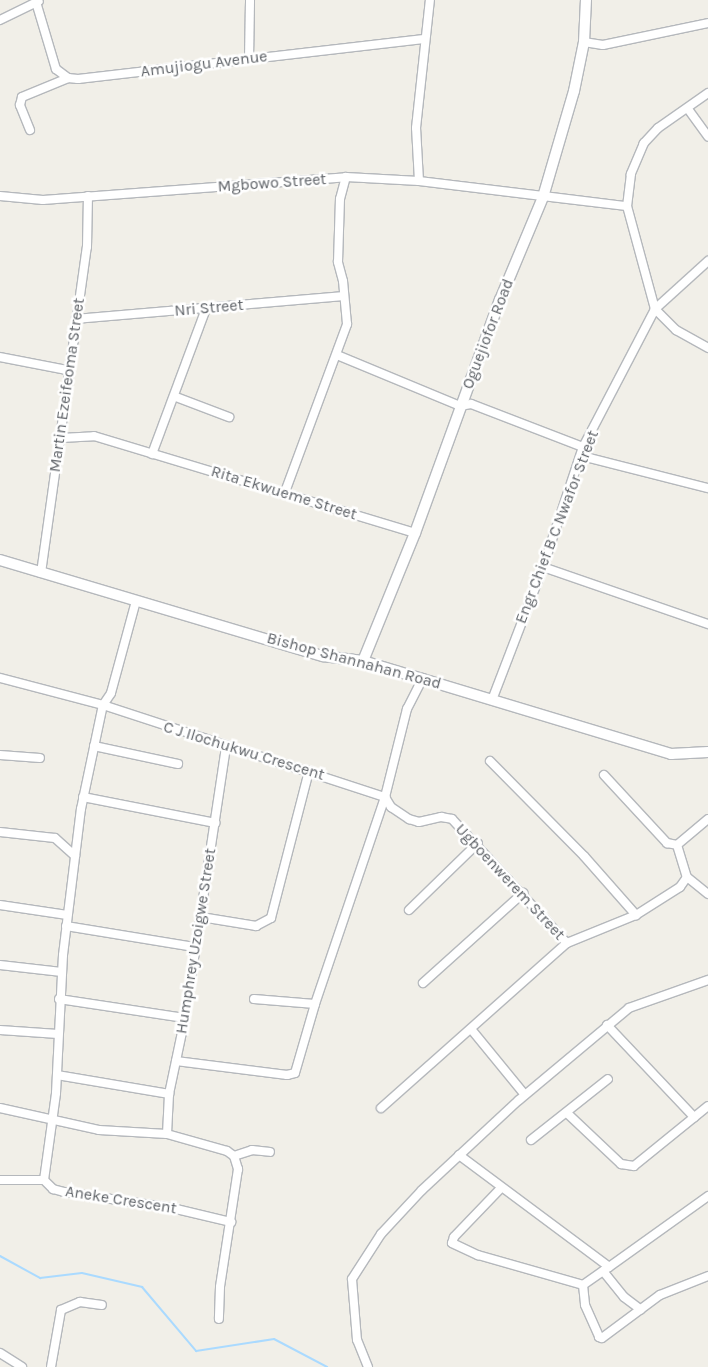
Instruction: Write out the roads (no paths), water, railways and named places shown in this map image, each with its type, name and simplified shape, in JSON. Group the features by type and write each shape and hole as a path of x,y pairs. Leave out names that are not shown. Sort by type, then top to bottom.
{"main road":[{"name":"Oguejiofor Road","path":"363,660 415,533 460,406 543,197 574,91 584,42 586,0"},
{"name":"Bishop Shannahan Road","path":"0,560 323,656 363,660 492,697 671,754 708,752"}],"street":[{"path":"249,58 250,0"},
{"path":"420,181 416,128 424,67 424,39 430,0"},
{"path":"0,20 39,1 56,69 68,78"},
{"path":"584,42 603,45 708,23"},
{"name":"Amujiogu Avenue","path":"30,130 20,106 22,97 68,78 424,39"},
{"path":"708,94 658,128 644,143 631,174 627,206 654,309 676,330 708,348"},
{"path":"688,109 708,137"},
{"path":"285,492 347,324 343,281 338,262 340,199 346,177"},
{"name":"Mgbowo Street","path":"0,196 42,200 346,177 420,181 627,206"},
{"name":"Martin Ezeifeoma Street","path":"41,573 61,438 67,370 87,246 88,196"},
{"path":"654,309 708,261"},
{"name":"Nri Street","path":"76,319 343,296"},
{"path":"152,454 176,397 206,309"},
{"name":"Engr Chief B C Nwafor Street","path":"492,697 543,567 582,456 583,447 654,309"},
{"path":"337,355 460,406 470,404 583,447"},
{"path":"0,357 67,370"},
{"path":"176,397 229,417"},
{"name":"Rita Ekwueme Street","path":"61,438 94,436 285,492 415,533"},
{"path":"582,456 708,488"},
{"path":"543,567 708,624"},
{"name":"Aneke Crescent","path":"136,601 111,693 103,705 83,797 67,915 59,999 57,1075 44,1180 53,1189 64,1192 155,1205 231,1222"},
{"name":"C J Ilochukwu Crescent","path":"0,678 103,705 226,747 238,747 385,797"},
{"path":"176,1061 287,1075 296,1073 315,1004 385,797 407,709 423,678"},
{"path":"94,746 178,764"},
{"name":"Humphrey Uzoigwe Street","path":"167,1134 169,1094 185,1018 194,948 201,916 226,747"},
{"path":"0,755 40,758"},
{"path":"490,761 584,856 636,915"},
{"path":"201,916 256,926 271,918 309,771"},
{"path":"604,775 634,805 662,839 677,845"},
{"path":"83,797 215,823"},
{"name":"Ugboenwerem Street","path":"385,797 391,807 409,819 426,822 447,817 478,844 567,943 636,915 680,887 687,878"},
{"path":"677,845 708,819"},
{"path":"0,832 55,838 75,856"},
{"path":"409,910 478,844"},
{"path":"677,845 687,878 708,894"},
{"path":"423,982 523,893"},
{"path":"0,905 67,915"},
{"path":"66,926 194,948"},
{"path":"381,1108 567,943"},
{"path":"0,965 62,972"},
{"path":"368,1367 357,1340 352,1279 381,1234 459,1155 525,1095 629,1008 708,980"},
{"path":"59,999 185,1018"},
{"path":"254,999 315,1004"},
{"path":"607,1026 694,1117"},
{"path":"471,1029 525,1095"},
{"path":"0,1030 58,1034"},
{"path":"57,1075 169,1094"},
{"path":"531,1140 568,1114 608,1079"},
{"path":"568,1114 620,1164 634,1166 708,1106"},
{"path":"0,1108 52,1120 125,1133 167,1134 227,1151 234,1156 238,1169 220,1287 219,1319"},
{"path":"234,1156 252,1150 270,1152"},
{"path":"459,1155 606,1269 624,1297 641,1310"},
{"path":"0,1180 44,1180"},
{"path":"501,1188 454,1237 452,1243 478,1255 583,1285"},
{"path":"583,1285 708,1196"},
{"path":"583,1285 585,1304 599,1337 604,1337 660,1294 708,1276"},
{"path":"51,1367 61,1310 80,1302 102,1305"},
{"path":"0,1353 22,1367"}],"waterway":[{"path":"0,1256 40,1278 82,1273 142,1287 196,1351 274,1339 327,1367"}]}
